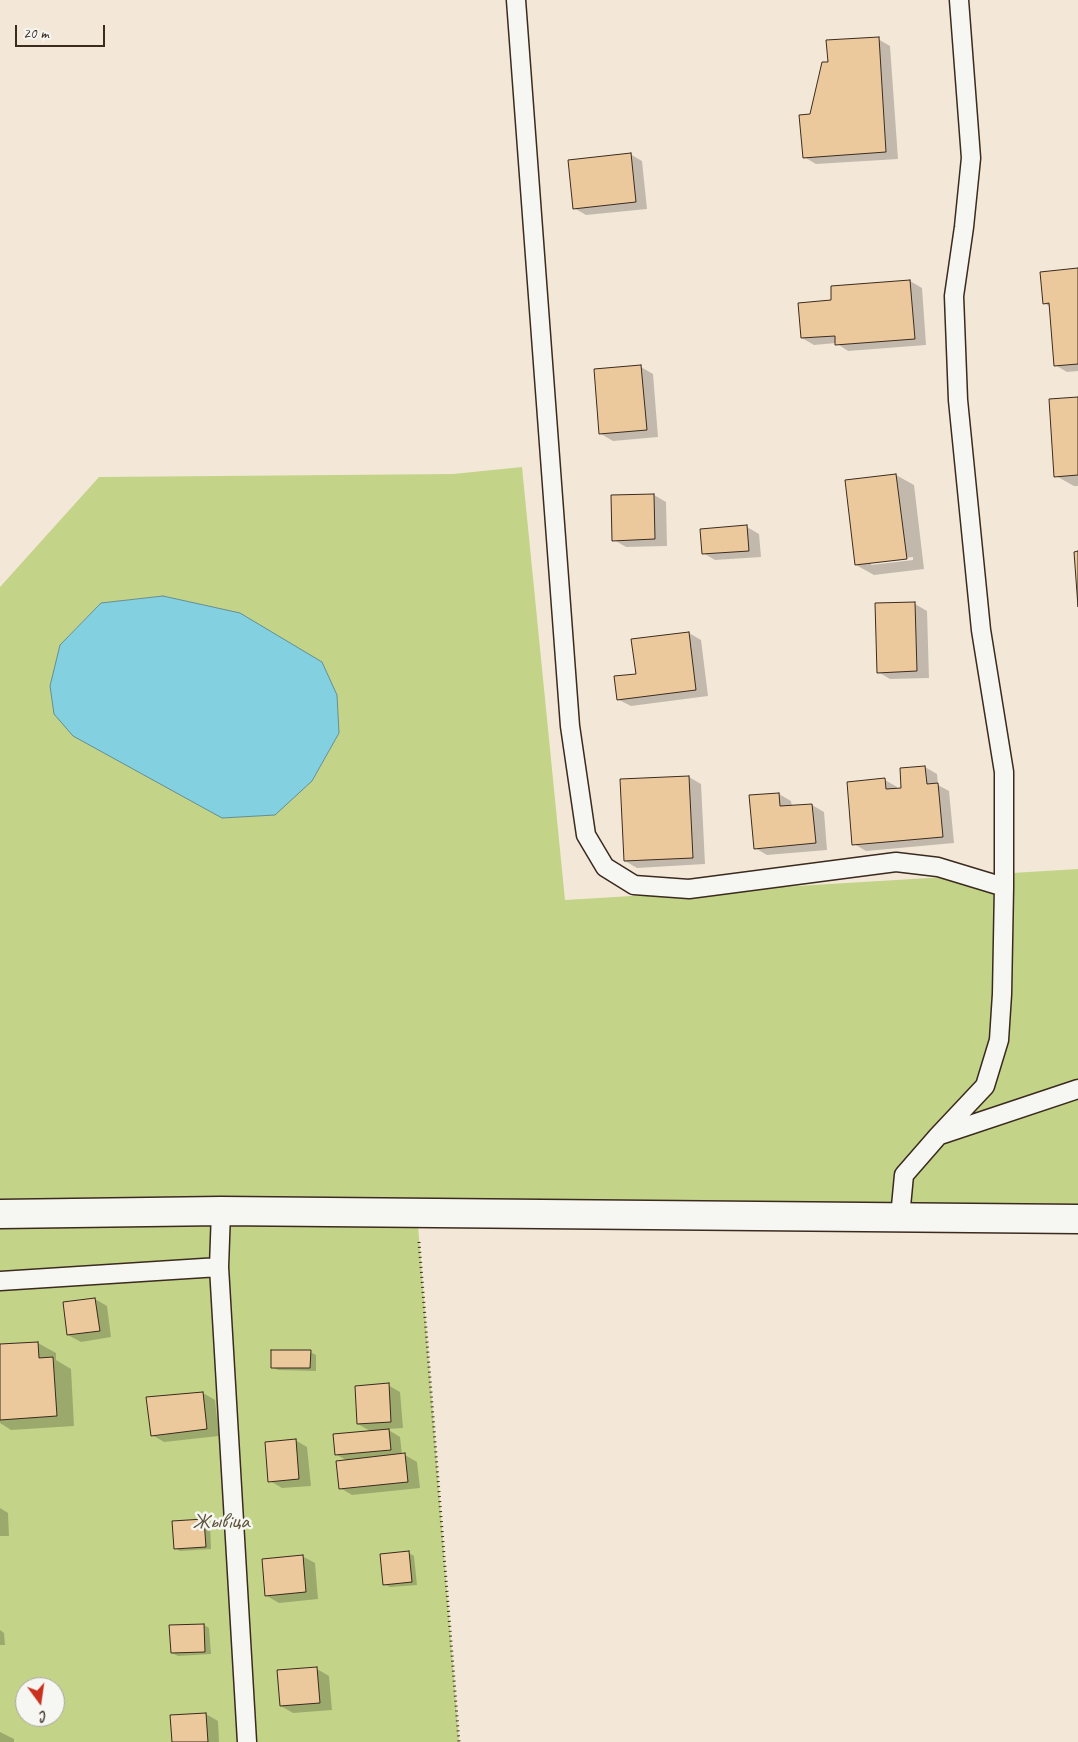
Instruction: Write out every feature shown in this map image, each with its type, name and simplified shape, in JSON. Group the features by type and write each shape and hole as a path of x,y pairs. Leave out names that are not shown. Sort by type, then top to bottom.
{"street":[{"path":"0,1214 221,1211 1078,1219"}],"lane":[{"path":"516,0 570,726 586,835 605,866 634,885 689,889 896,862 938,867 1004,887"},
{"path":"900,1217 904,1175 985,1086 999,1040 1004,887 1004,772 981,630 958,400 954,296 971,158 959,0"},
{"path":"938,1136 1078,1089"},
{"path":"221,1211 219,1267 247,1742"},
{"path":"0,1281 219,1267"}],"path":[{"path":"417,1213 459,1742"}],"green space":[{"name":"Жывіца","path":"522,467 565,900 1078,869 1078,1219 417,1213 459,1742 0,1742 0,587 99,477 453,474","holes":["163,596 337,695 339,733 312,781 60,645 101,603"]}],"water":[{"path":"163,596 240,613 322,662 337,695 339,733 312,781 275,815 222,818 73,736 54,714 50,686 60,645 101,603"}],"building":[{"path":"879,37 886,152 803,158 799,115 810,114 822,62 828,62 826,40"},
{"path":"631,153 636,202 573,209 568,160"},
{"path":"1078,268 1078,364 1054,366 1049,303 1043,304 1040,272"},
{"path":"910,280 915,339 835,345 835,336 801,338 798,303 831,300 831,286"},
{"path":"641,365 647,430 599,434 594,369"},
{"path":"1078,397 1078,475 1054,477 1049,399"},
{"path":"896,474 907,559 855,565 845,480"},
{"path":"654,494 655,539 612,541 611,495"},
{"path":"747,525 749,551 702,554 700,529"},
{"path":"1078,551 1078,607 1074,552"},
{"path":"915,602 917,671 877,673 875,603"},
{"path":"689,632 696,690 617,700 614,676 636,674 631,639"},
{"path":"925,766 927,784 938,783 943,837 852,845 847,782 885,778 886,789 901,788 900,768"},
{"path":"689,776 693,858 624,861 620,779"},
{"path":"779,793 780,806 812,804 816,843 754,849 749,795"},
{"path":"95,1298 100,1331 67,1335 63,1302"},
{"path":"38,1342 39,1358 53,1357 57,1416 0,1420 0,1344"},
{"path":"271,1350 311,1350 310,1368 271,1368"},
{"path":"389,1383 391,1422 357,1424 355,1386"},
{"path":"203,1392 207,1429 151,1436 146,1397"},
{"path":"389,1429 391,1450 335,1455 333,1434"},
{"path":"296,1439 299,1479 268,1482 265,1442"},
{"path":"405,1453 408,1482 339,1489 336,1461"},
{"path":"204,1519 206,1547 174,1549 172,1521"},
{"path":"409,1551 412,1582 383,1585 380,1554"},
{"path":"303,1555 306,1592 265,1596 262,1559"},
{"path":"204,1624 205,1652 171,1653 169,1625"},
{"path":"317,1667 320,1703 280,1706 277,1670"},
{"path":"206,1713 208,1742 172,1742 170,1715"}]}
